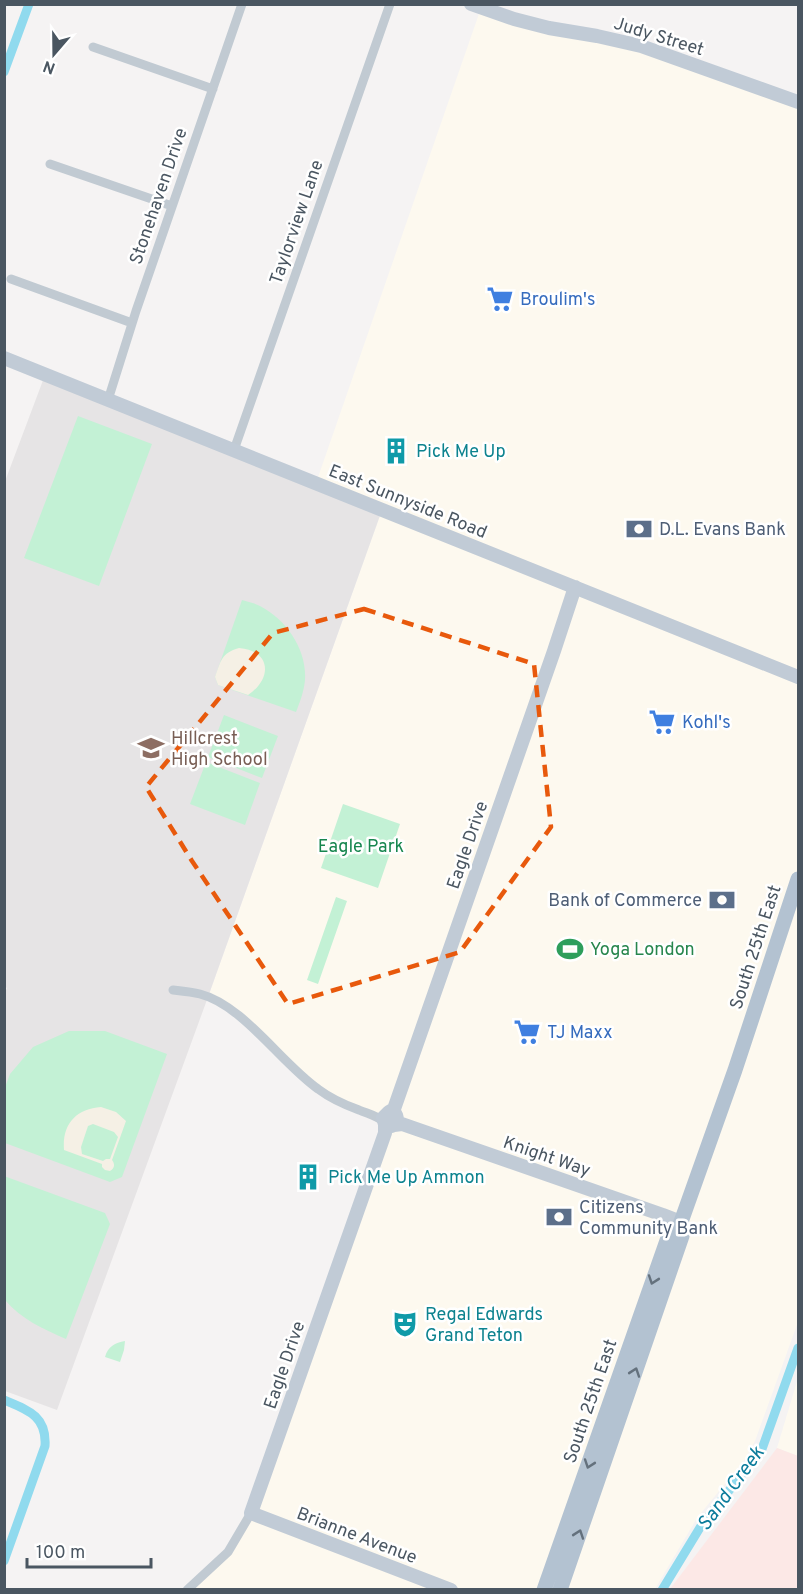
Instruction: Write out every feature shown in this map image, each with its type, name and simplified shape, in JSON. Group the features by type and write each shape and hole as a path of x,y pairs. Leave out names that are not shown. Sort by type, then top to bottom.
{"main road":[{"name":"South 25th East","path":"561,1590 670,1232 679,1226 735,1070 798,879"},
{"name":"South 25th East","path":"544,1590 612,1418"},
{"path":"555,1590 553,1587 558,1570 556,1557"}],"street":[{"name":"Stonehaven Drive","path":"108,400 132,323 242,4"},
{"name":"Taylorview Lane","path":"234,450 390,4"},
{"name":"Judy Street","path":"471,4 513,19 549,28 641,46 798,102"},
{"path":"93,47 213,89"},
{"path":"50,164 172,206"},
{"path":"11,279 132,323"},
{"name":"East Sunnyside Road","path":"4,358 798,677"},
{"name":"Eagle Drive","path":"188,1590 228,1552 251,1513 575,587"},
{"name":"Knight Way","path":"173,990 200,994 221,1003 318,1089 358,1110 679,1226"},
{"name":"Brianne Avenue","path":"251,1513 451,1590"}],"highlighted area":[{"path":"364,609 534,664 551,827 460,952 288,1004 192,861 146,787 273,633"}],"shaded area":[{"path":"481,8 597,36 798,102 798,1322 755,1441 746,1458 697,1518 655,1589 187,1590 228,1552 251,1513 390,1119 318,1089 244,1021 208,997 382,510 316,483"},
{"name":"Hillcrest High School","path":"45,375 382,510 57,1410 5,1391 4,994 7,988 4,986 4,484"},
{"path":"798,1378 798,1456 777,1448"},
{"path":"777,1448 798,1456 798,1589 670,1589"}],"green space":[{"path":"78,416 152,444 99,586 24,558"},
{"path":"242,600 258,605 279,619 299,647 305,669 305,680 296,712 218,685 215,677"},
{"path":"224,715 278,736 262,778 208,757"},
{"path":"206,762 260,783 245,825 190,804"},
{"name":"Eagle Park","path":"343,804 400,824 378,888 321,868"},
{"path":"336,897 347,901 318,984 307,980"},
{"path":"69,1031 105,1031 167,1054 122,1177 110,1182 5,1143 4,1090 10,1074 33,1047"},
{"path":"4,1176 105,1213 110,1224 66,1339 25,1318 5,1300"},
{"path":"125,1341 120,1362 105,1357 112,1346"}],"sand":[{"path":"239,648 258,654 265,667 261,681 248,695 218,685 215,677 225,655"},
{"path":"101,1107 116,1112 126,1121 112,1160 114,1167 110,1171 105,1170 102,1164 64,1150 68,1125 78,1115 92,1108","holes":["93,1124 114,1132 118,1137 110,1159 103,1161 82,1154 81,1147 88,1126"]}],"waterway":[{"path":"4,72 29,4"},
{"name":"Sand Creek","path":"662,1590 701,1526 762,1449 798,1348"},
{"path":"4,1400 21,1407 34,1416 43,1428 45,1436 45,1446 4,1561"}],"place":[{"name":"Broulim's","path":"500,299"},
{"name":"Pick Me Up","path":"396,451"},
{"name":"D.L. Evans Bank","path":"639,529"},
{"name":"Kohl's","path":"662,722"},
{"name":"Hillcrest High School","path":"151,748"},
{"name":"Bank of Commerce","path":"722,900"},
{"name":"Yoga London","path":"570,949"},
{"name":"TJ Maxx","path":"527,1032"},
{"name":"Pick Me Up Ammon","path":"308,1177"},
{"name":"Citizens Community Bank","path":"559,1217"},
{"name":"Regal Edwards Grand Teton","path":"405,1324"}]}
